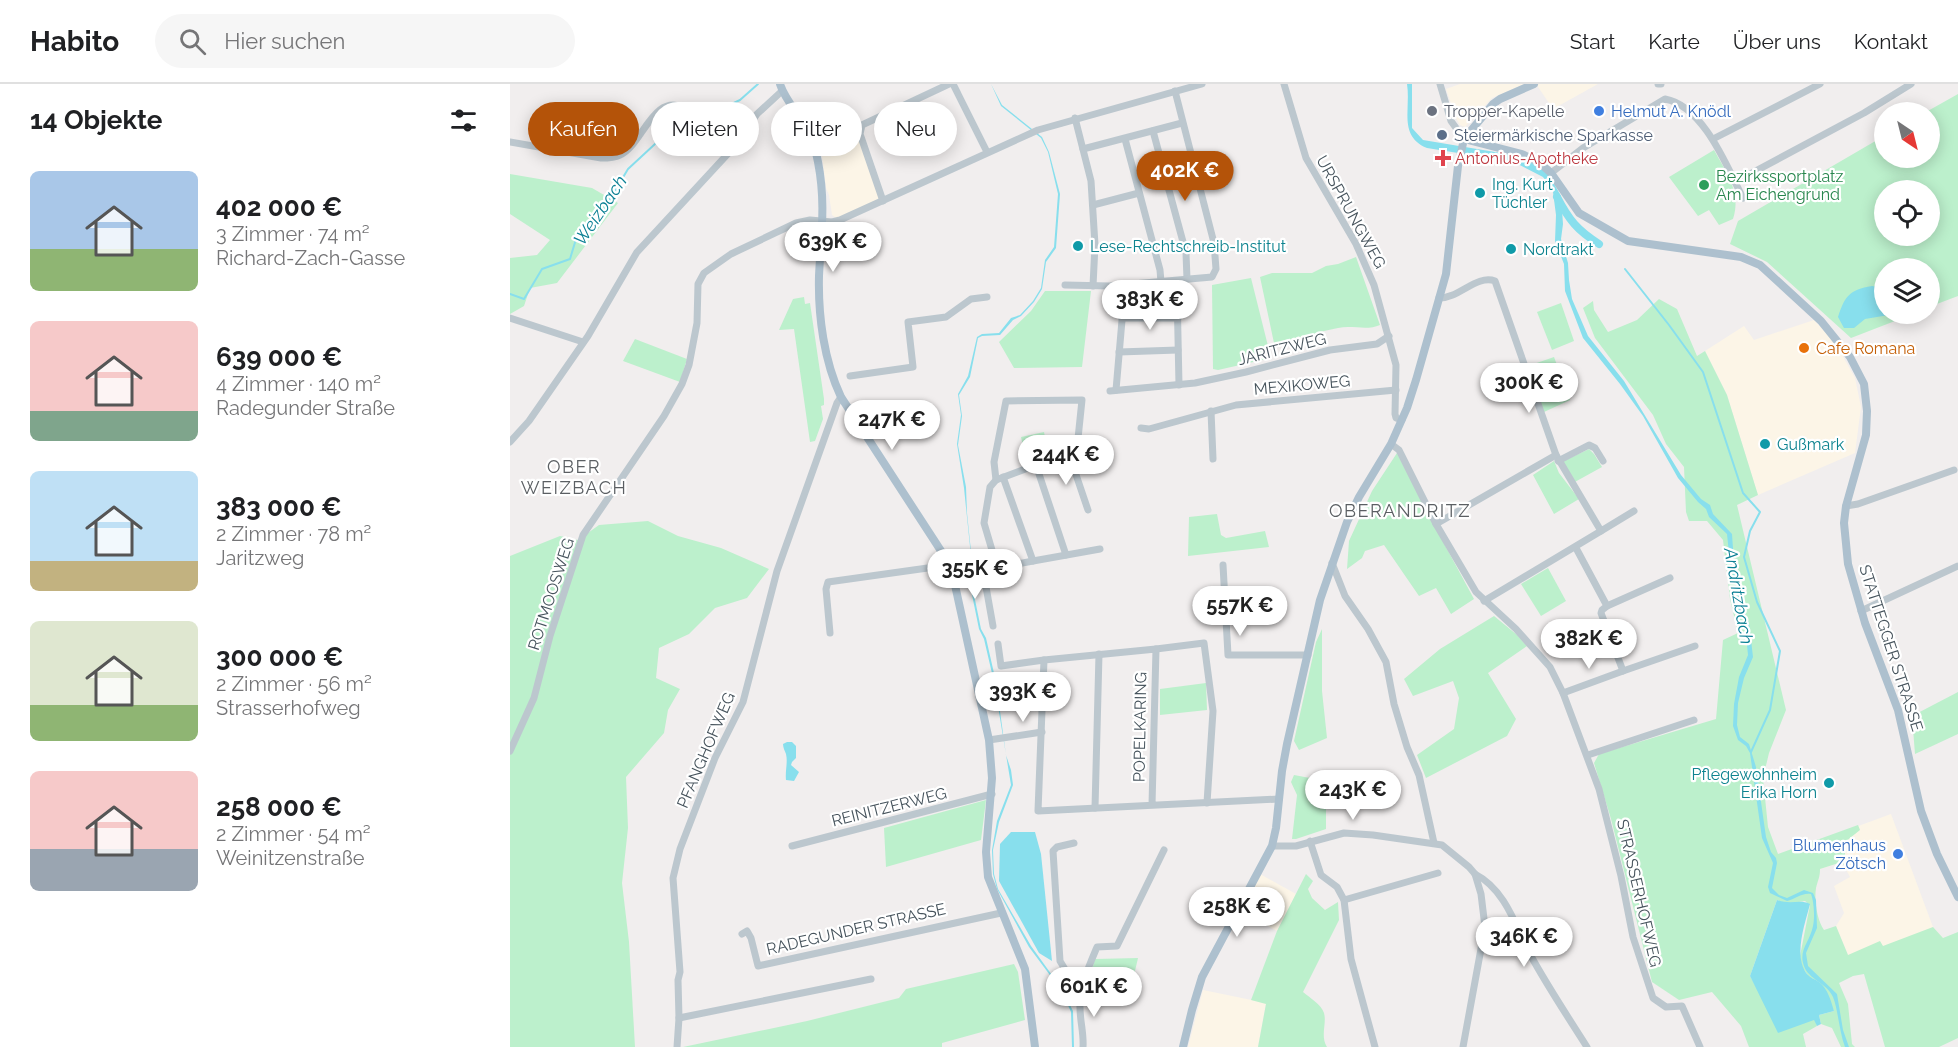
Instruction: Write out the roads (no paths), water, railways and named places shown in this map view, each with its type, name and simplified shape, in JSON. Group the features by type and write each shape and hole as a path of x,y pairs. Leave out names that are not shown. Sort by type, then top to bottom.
{"main road":[{"path":"1183,1047 1202,977 1272,846 1287,744 1320,600 1347,522 1402,420 1439,298 1450,250 1460,155 1464,142 1493,104 1534,84"},
{"path":"781,88 808,130 818,160 824,202 819,284 822,327 832,378 841,397 949,565 953,576 992,740 992,794 986,862 991,888 1025,969 1035,1047"},
{"name":"STATTEGGER STRASSE","path":"1464,142 1522,154 1540,163 1551,173 1579,213 1616,235 1631,241 1749,259 1760,265 1821,321 1845,350 1864,384 1867,411 1866,435 1846,506 1844,523 1848,564 1861,611 1898,710 1921,811 1936,854 1958,897"}],"street":[{"path":"883,201 860,134 862,125 951,84 987,152"},
{"name":"ROTMOOSWEG","path":"510,751 534,699 550,636 579,544 664,416 682,384 689,365 697,323 698,284 712,266 731,254 796,223 810,220 832,222 840,220 1035,131 1202,84"},
{"name":"URSPRUNGWEG","path":"1284,84 1305,159 1356,244 1374,285 1396,365 1395,414 1396,418 1402,420"},
{"path":"1440,84 1451,121 1464,142"},
{"path":"1713,139 1820,84"},
{"path":"1735,182 1864,113 1911,84"},
{"path":"759,112 781,88"},
{"path":"1065,285 1094,286 1161,282 1212,276 1216,269 1214,243 1175,92"},
{"path":"1551,173 1583,148 1665,99 1673,101 1697,120 1713,139 1743,198"},
{"path":"1075,118 1090,173 1095,245 1094,286"},
{"path":"510,142 610,158 621,155 628,149 651,119"},
{"path":"1083,149 1182,123"},
{"path":"1153,131 1184,244 1187,279"},
{"path":"1125,139 1160,270 1161,282"},
{"path":"510,442 529,421 584,342 637,252 725,156"},
{"path":"1093,205 1139,193"},
{"path":"1439,298 1447,298 1484,280 1494,280 1557,458 1601,531"},
{"path":"1177,290 1179,385"},
{"path":"850,376 914,367 908,322 946,317 971,299 987,297"},
{"name":"JARITZWEG","path":"1124,297 1113,390 1179,385 1246,372 1330,350 1377,344 1388,334"},
{"path":"510,318 584,342"},
{"path":"1122,318 1178,318"},
{"path":"1119,352 1178,350"},
{"name":"MEXIKOWEG","path":"1142,428 1149,429 1211,411 1254,403 1396,390"},
{"name":"PFANGHOFWEG","path":"677,1047 680,972 673,878 680,849 715,758 743,702 777,571 837,402 841,397"},
{"path":"997,567 986,533 984,518 990,487 999,478 1069,454 1077,448 1082,400 1006,401 994,462 999,478 1033,561"},
{"path":"1211,411 1213,459"},
{"name":"STRASSERHOFWEG","path":"1391,444 1399,450 1467,579 1484,601 1516,629 1550,667 1588,755 1609,823 1633,937 1653,998 1666,1007 1682,1006 1700,1047"},
{"path":"1436,524 1557,458 1589,445 1595,448 1604,461"},
{"path":"1069,454 1088,510"},
{"path":"1036,465 1066,555"},
{"path":"1846,506 1858,504 1954,470"},
{"path":"1484,601 1576,548 1634,511"},
{"path":"1576,548 1607,606"},
{"path":"953,576 1100,549"},
{"path":"1332,563 1348,601 1360,616 1386,662 1394,704 1407,747 1419,775 1434,843"},
{"path":"830,633 826,589 828,582 949,565"},
{"path":"1223,565 1228,655 1308,655"},
{"path":"1861,611 1958,566"},
{"path":"980,570 993,626"},
{"path":"1623,671 1602,610 1670,578"},
{"name":"POPELKARING","path":"998,644 1001,666 1204,643 1213,711 1207,803"},
{"path":"1563,693 1695,646"},
{"name":"POPELKARING","path":"1152,804 1156,649"},
{"path":"1095,808 1100,654"},
{"name":"POPELKARING","path":"1044,660 1038,811 1279,799"},
{"path":"1588,755 1694,720"},
{"path":"992,740 1042,732"},
{"name":"REINITZERWEG","path":"792,846 992,794"},
{"path":"1272,846 1296,846 1344,833 1442,845 1496,890 1510,912 1532,957 1587,1047"},
{"path":"1310,841 1321,876 1337,887 1344,900 1351,958 1375,1047"},
{"path":"1074,843 1057,847 1053,852 1060,961 1081,996"},
{"path":"1083,1047 1084,1036 1080,1007 1090,964 1097,947 1117,946 1164,850"},
{"path":"1344,900 1438,873"},
{"path":"1463,1047 1485,927 1484,908 1475,874"},
{"name":"RADEGUNDER STRASSE","path":"742,934 747,931 751,938 758,966 1001,913"},
{"path":"679,1018 871,979"}],"water":[{"path":"991,84 1002,105 1042,137 1049,152 1060,194 1056,248 1046,262 1042,289 1034,302 1000,335 978,338 970,377 959,395 962,416 958,445 966,487 972,561 972,585 981,629 986,638 996,682 1006,753 994,682 984,639 979,629 970,585 971,556 957,444 961,415 958,394 968,376 977,337 982,334 999,333 1011,318 1020,315 1041,288 1045,260 1054,247 1058,194 1048,152 1041,138 1001,106"},
{"name":"Andritzbach","path":"1407,84 1412,84 1412,128 1423,140 1513,155 1539,166 1549,175 1561,196 1563,224 1561,239 1568,263 1572,299 1588,336 1624,381 1681,475 1701,499 1710,505 1713,514 1732,534 1734,563 1743,593 1743,608 1749,623 1753,657 1744,678 1738,703 1737,725 1740,737 1749,744 1756,767 1766,837 1771,852 1776,858 1772,888 1779,895 1787,898 1804,890 1813,893 1816,900 1817,928 1806,953 1808,966 1837,994 1843,1030 1849,1047 1845,1047 1843,1041 1833,997 1804,966 1802,955 1814,922 1811,894 1787,901 1770,893 1768,887 1773,863 1762,838 1750,753 1746,746 1738,740 1733,726 1739,677 1748,655 1745,625 1737,605 1738,592 1730,563 1727,534 1709,517 1706,509 1678,478 1643,416 1583,338 1565,291 1564,264 1555,241 1556,215 1553,192 1543,177 1514,162 1427,148 1418,143 1409,129"},
{"path":"1874,286 1874,318 1865,319 1854,328 1844,328 1838,317 1846,299 1858,290"},
{"path":"792,742 796,746 796,758 791,765 799,772 794,781 786,780 787,757 783,744"},
{"path":"1006,755 1013,785 999,822 993,850 994,874 998,889 1031,946 1062,989 1073,1011 1074,1047 1072,1047 1071,1012 1061,990 1029,947 997,889 993,874 992,850 997,821 1011,785"},
{"path":"1011,832 1035,832 1041,854 1052,961 1039,953 999,881 1000,844"},
{"path":"1777,900 1810,904 1800,949 1803,967 1810,977 1825,988 1834,1011 1819,1015 1821,1024 1817,1026 1814,1020 1778,1033 1750,976"}],"waterway":[{"name":"Weizbach","path":"510,294 524,299 542,269 570,259 576,239 603,211 628,169 682,119 711,114 740,100 758,84"},
{"path":"1557,197 1574,224 1599,244"},
{"name":"Andritzbach","path":"1625,269 1703,372 1743,493 1760,512 1750,531 1744,557 1757,602 1780,651 1770,710 1751,752"}],"place":[{"name":"Tropper-Kapelle","path":"1432,111"},
{"name":"Helmut A. Knödl","path":"1599,111"},
{"name":"Steiermärkische Sparkasse","path":"1442,135"},
{"name":"Antonius-Apotheke","path":"1443,158"},
{"name":"Bezirkssportplatz Am Eichengrund","path":"1704,185"},
{"name":"Ing. Kurt Tüchler","path":"1480,193"},
{"name":"Lese-Rechtschreib-Institut","path":"1078,246"},
{"name":"Nordtrakt","path":"1511,249"},
{"name":"Cafe Romana","path":"1804,348"},
{"name":"Gußmark","path":"1765,444"},
{"name":"Pflegewohnheim Erika Horn","path":"1829,783"},
{"name":"Blumenhaus Zötsch","path":"1898,854"}],"district":[{"name":"OBER WEIZBACH","path":"574,476"},
{"name":"OBERANDRITZ","path":"1400,510"}]}
